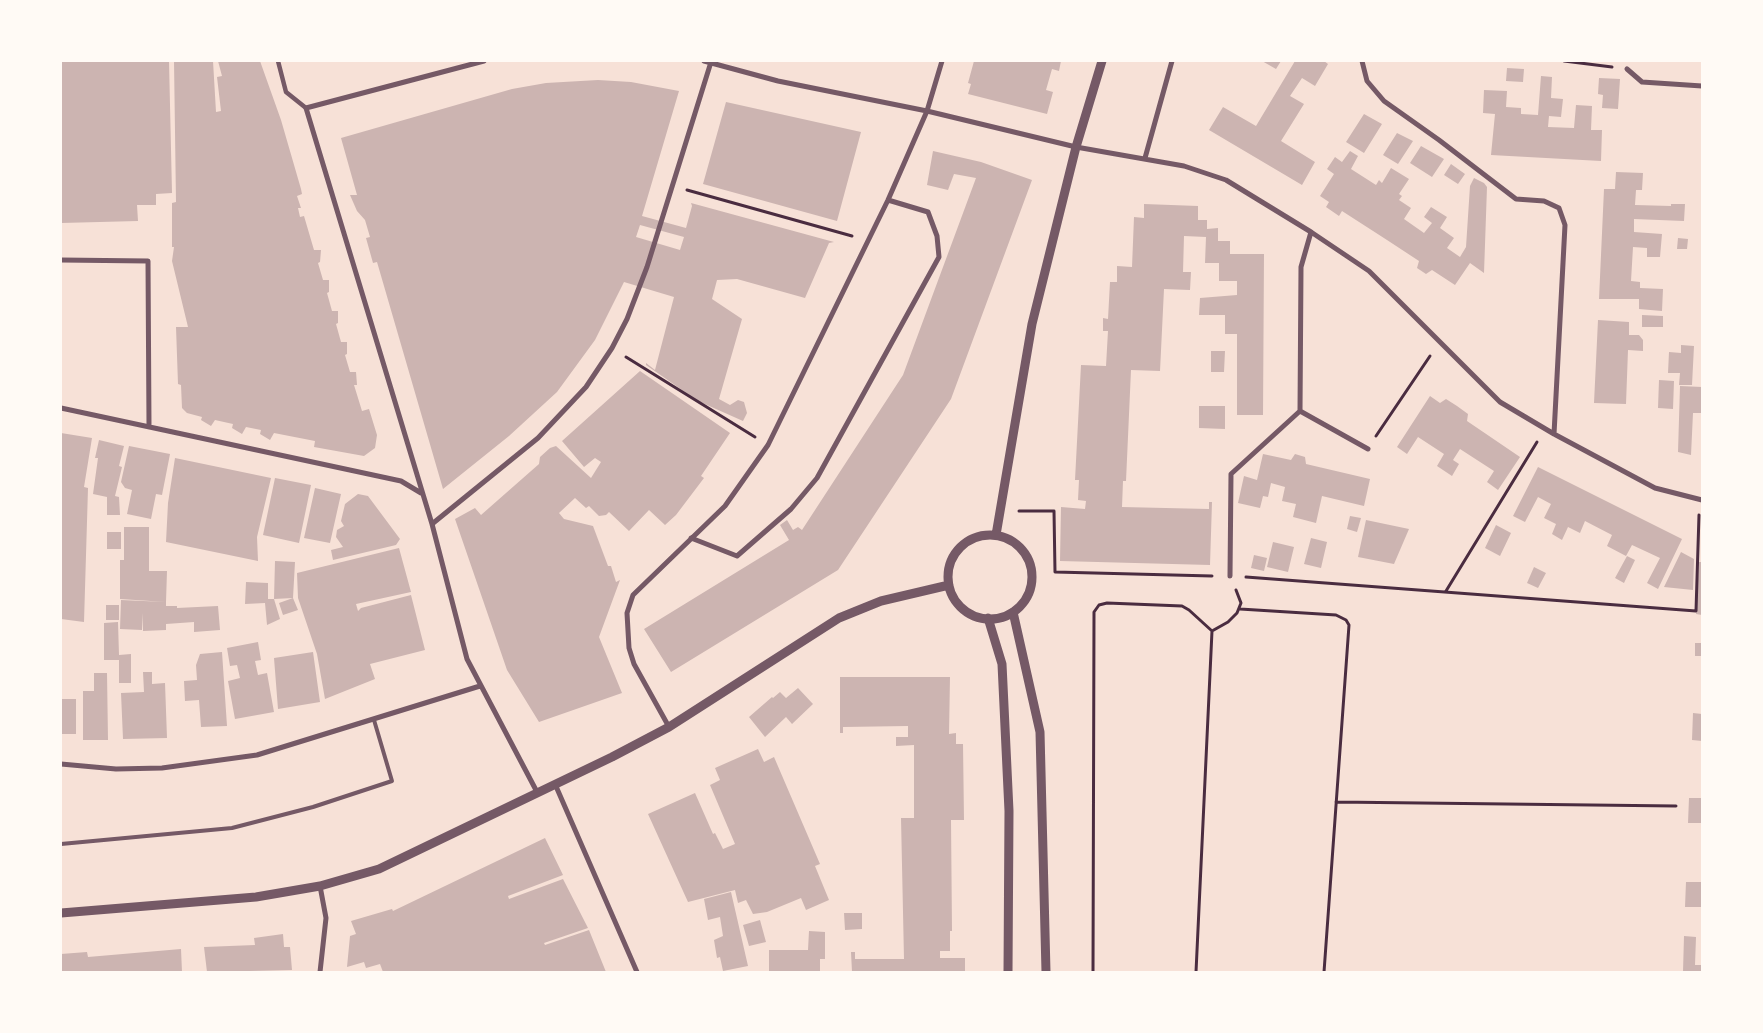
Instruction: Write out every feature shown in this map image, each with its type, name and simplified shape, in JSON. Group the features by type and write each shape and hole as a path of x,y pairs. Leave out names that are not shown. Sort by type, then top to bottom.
{"street":[{"path":"278,61 286,92 306,108 421,493 432,524 467,659 537,792"},
{"path":"306,108 484,61"},
{"path":"704,61 778,81 927,111 1076,147 1184,166 1226,180 1311,232 1369,271 1500,402 1554,434 1655,488 1701,500"},
{"path":"669,727 634,664 629,648 627,613 633,595 734,496 768,445 888,200 927,111 942,61"},
{"path":"996,535 1032,324 1076,147 1102,61"},
{"path":"1144,158 1172,61"},
{"path":"1362,61 1368,81 1384,101 1516,199 1544,201 1559,208 1565,225 1554,434"},
{"path":"432,524 538,438 586,387 612,348 634,302 711,62"},
{"path":"1627,69 1642,82 1702,86"},
{"path":"692,538 737,556 791,510 817,478 939,257 937,236 928,212 888,200"},
{"path":"1230,576 1231,474 1300,411 1301,267 1311,232"},
{"path":"61,260 148,261 149,425"},
{"path":"61,408 149,425 401,481 421,493"},
{"path":"1300,411 1368,449"},
{"path":"996,535 1012,541 1024,552 1031,568 1032,584 1025,600 1013,612 1001,617 988,618 968,612 953,596 949,585 950,566 959,548 976,537 996,535"},
{"path":"61,913 256,897 320,886 379,868 669,727 839,618 882,601 949,585"},
{"path":"1013,612 1040,732 1046,972"},
{"path":"988,618 996,638 1003,680 1009,811 1008,972"},
{"path":"61,764 116,768 162,768 257,755 480,686"},
{"path":"555,784 637,972"},
{"path":"320,886 326,918 320,972"}],"lane":[{"path":"61,844 232,828 313,808 392,781 374,720"}],"path":[{"path":"1564,61 1627,69"},
{"path":"672,186 868,240"},
{"path":"1368,449 1440,342"},
{"path":"612,348 768,445"},
{"path":"1446,591 1545,428"},
{"path":"1001,509 1054,511 1055,572 1230,576 1696,611 1701,500"},
{"path":"1212,631 1228,622 1240,608 1240,598 1230,576"},
{"path":"1093,972 1094,612 1099,605 1107,603 1182,606 1212,631"},
{"path":"1240,608 1336,616 1346,620 1349,625 1324,972"},
{"path":"1196,972 1212,631"},
{"path":"1336,802 1676,806"}],"building":[{"path":"61,61 169,61 172,193 156,194 156,205 137,205 138,221 61,223"},
{"path":"174,61 213,61 216,112 221,111 217,77 222,76 218,61 260,61 281,120 301,189 302,194 297,196 301,208 298,208 300,217 304,216 314,250 321,250 320,262 318,263 323,280 329,280 329,292 327,293 332,311 338,311 338,323 336,324 341,342 347,342 347,354 345,355 350,372 356,372 357,385 354,385 362,411 369,409 377,435 375,448 364,456 314,447 315,441 274,433 270,440 260,434 261,430 246,427 242,434 232,428 233,424 215,420 211,426 201,420 202,417 187,413 182,408 181,385 178,384 176,327 188,327 172,261 174,247 172,247 172,203 176,202"},
{"path":"974,61 1061,61 1059,71 1052,69 1046,90 1053,92 1047,114 968,94 971,84 968,83"},
{"path":"1262,61 1281,61 1276,69"},
{"path":"1295,61 1324,61 1328,64 1315,86 1302,78 1290,96 1304,104 1281,141 1315,162 1302,185 1209,130 1223,107 1256,126"},
{"path":"1507,68 1524,69 1523,82 1506,81"},
{"path":"1541,76 1552,77 1551,98 1563,99 1561,117 1549,116 1548,127 1574,128 1576,105 1592,106 1591,130 1602,130 1601,161 1491,155 1495,114 1483,113 1484,90 1507,91 1506,107 1521,108 1521,114 1538,115"},
{"path":"1599,78 1620,79 1618,109 1602,108 1603,95 1598,94"},
{"path":"598,80 631,82 679,91 642,216 686,228 692,206 691,203 834,242 829,243 805,298 737,279 717,280 712,299 742,319 719,399 730,405 738,400 744,402 747,413 743,421 698,401 646,365 646,363 655,370 674,297 624,282 595,340 557,392 509,436 443,489 377,262 373,263 366,238 370,237 365,220 357,211 350,195 357,195 341,138 512,89 546,83","holes":["640,225 684,237 680,250 636,237"]},
{"path":"726,102 861,132 837,221 703,184"},
{"path":"1364,114 1382,124 1364,153 1346,142"},
{"path":"1397,133 1413,141 1398,164 1383,155"},
{"path":"1421,146 1444,159 1432,177 1410,163"},
{"path":"933,151 981,162 1032,180 951,399 838,570 671,672 644,629 789,540 780,525 787,520 793,530 798,527 802,530 903,375 976,178 954,174 948,190 927,185"},
{"path":"1350,151 1358,156 1351,169 1376,185 1379,180 1382,183 1391,168 1409,179 1399,194 1402,196 1399,200 1411,208 1404,219 1424,233 1432,223 1424,217 1431,207 1447,217 1440,228 1454,238 1447,248 1460,257 1466,247 1470,186 1474,178 1484,183 1487,187 1484,273 1470,263 1455,285 1432,270 1426,274 1417,268 1419,261 1342,211 1339,216 1326,207 1329,202 1320,196 1334,174 1327,169 1335,157 1342,162"},
{"path":"1451,164 1465,174 1458,184 1444,175"},
{"path":"1616,172 1643,173 1642,190 1636,190 1635,205 1671,206 1671,204 1685,204 1684,221 1634,219 1634,232 1662,234 1660,257 1647,257 1647,248 1633,247 1631,281 1640,282 1640,288 1663,289 1662,311 1639,309 1639,299 1599,299 1604,189 1615,189"},
{"path":"1144,204 1198,206 1198,220 1207,220 1207,229 1218,228 1218,241 1230,241 1230,254 1264,254 1263,415 1237,415 1237,334 1225,334 1225,315 1199,315 1200,298 1237,295 1237,281 1219,281 1219,263 1205,263 1206,237 1184,236 1183,272 1191,272 1190,290 1164,289 1160,371 1131,370 1126,481 1123,481 1122,507 1209,509 1209,502 1212,502 1210,565 1060,561 1061,507 1085,509 1086,501 1078,500 1079,480 1075,480 1081,365 1106,366 1108,331 1103,331 1103,318 1108,319 1110,282 1117,282 1117,266 1132,267 1134,217 1144,218"},
{"path":"1678,238 1688,239 1687,249 1677,249"},
{"path":"1642,315 1663,316 1663,327 1642,327"},
{"path":"1598,320 1629,322 1629,335 1639,335 1643,340 1643,351 1628,350 1626,404 1594,403"},
{"path":"1681,345 1694,346 1692,385 1679,385 1680,373 1668,373 1669,352 1681,353"},
{"path":"1211,351 1225,351 1224,372 1211,372"},
{"path":"640,371 730,433 701,476 704,478 676,515 665,525 649,510 629,531 609,512 606,515 599,516 589,506 586,508 575,498 559,513 564,519 593,526 616,582 620,580 599,637 622,693 539,722 507,670 455,519 475,508 481,515 539,464 540,457 550,448 556,446 591,478 601,462 595,458 584,467 562,441"},
{"path":"1659,380 1674,381 1673,409 1658,408"},
{"path":"1680,386 1702,387 1702,413 1693,413 1691,455 1678,452"},
{"path":"1430,396 1440,403 1446,399 1457,406 1468,414 1467,421 1520,457 1498,490 1487,482 1494,471 1460,449 1453,460 1459,464 1452,476 1437,466 1444,454 1418,437 1407,454 1397,447"},
{"path":"1199,406 1225,406 1225,429 1199,428"},
{"path":"61,433 92,438 84,487 88,488 84,622 61,619"},
{"path":"99,440 124,446 119,466 122,467 115,496 119,497 120,515 107,515 107,497 93,494 98,458 95,458"},
{"path":"129,446 170,454 162,495 156,494 151,519 127,514 132,490 125,488 121,482"},
{"path":"1263,454 1291,460 1295,454 1305,457 1306,464 1370,479 1364,506 1322,496 1316,523 1293,517 1296,504 1282,501 1285,487 1271,483 1268,497 1263,496 1260,508 1238,503 1244,476 1257,480"},
{"path":"175,458 271,478 257,537 258,561 166,542 168,503"},
{"path":"1538,467 1682,539 1658,589 1647,583 1660,558 1632,545 1626,556 1607,546 1612,535 1585,521 1580,533 1568,527 1562,540 1552,534 1556,524 1544,518 1551,504 1538,497 1525,522 1513,516"},
{"path":"275,478 311,485 299,543 263,535"},
{"path":"315,488 341,494 330,543 304,538"},
{"path":"358,494 368,496 400,539 396,545 333,560 331,550 343,547 336,537 337,530 344,526 341,521 345,504"},
{"path":"1350,516 1361,518 1357,532 1347,529"},
{"path":"1366,520 1409,529 1394,564 1358,557"},
{"path":"1496,525 1511,533 1500,556 1485,548"},
{"path":"124,527 149,527 149,571 167,571 166,602 120,599 120,560 124,560"},
{"path":"107,532 121,532 121,549 107,549"},
{"path":"1311,538 1327,542 1321,568 1304,564"},
{"path":"1273,542 1294,547 1288,572 1267,567"},
{"path":"399,548 411,592 356,604 358,611 361,608 411,595 425,650 370,664 375,679 325,699 317,654 298,598 297,573"},
{"path":"1681,552 1694,559 1693,590 1664,587"},
{"path":"1254,555 1267,558 1264,571 1251,568"},
{"path":"1627,556 1635,560 1624,583 1615,578"},
{"path":"275,561 295,562 293,598 274,599"},
{"path":"1699,562 1702,562 1702,615 1696,614"},
{"path":"1534,567 1546,573 1538,588 1527,583"},
{"path":"246,582 268,583 268,599 274,599 280,619 267,625 265,603 245,604"},
{"path":"293,598 298,610 283,615 279,603"},
{"path":"121,600 166,602 166,606 177,606 177,608 218,606 220,630 194,632 194,622 166,624 166,630 143,631 143,613 142,630 120,629"},
{"path":"106,605 119,605 119,620 106,620"},
{"path":"118,622 119,655 131,654 131,683 119,683 119,660 104,660 104,623"},
{"path":"258,642 261,660 255,661 258,675 267,673 274,712 235,719 228,681 240,678 237,665 230,666 227,648"},
{"path":"1695,643 1702,643 1702,656 1695,656"},
{"path":"222,652 227,726 201,727 199,700 185,701 184,681 197,680 196,665 200,654"},
{"path":"313,652 320,702 278,709 274,658"},
{"path":"143,672 152,672 152,684 165,683 167,738 123,739 121,693 144,692"},
{"path":"94,673 107,673 108,740 83,740 83,691 94,691"},
{"path":"840,677 950,677 949,734 956,733 956,744 963,744 964,820 951,820 952,931 950,931 950,951 940,951 940,958 965,958 965,972 852,972 851,952 855,952 855,959 904,959 901,818 914,818 914,745 896,746 896,737 908,737 908,726 843,727 843,733 840,733"},
{"path":"798,688 813,704 792,724 786,717 765,737 749,717 780,692 786,698"},
{"path":"61,699 76,699 76,734 61,734"},
{"path":"1693,713 1702,714 1702,741 1692,740"},
{"path":"758,749 764,762 774,757 820,864 815,866 829,900 806,910 801,898 767,912 753,914 746,900 738,903 735,890 688,902 648,814 695,793 713,834 715,833 723,849 735,844 710,785 720,780 715,768"},
{"path":"1689,798 1702,798 1702,823 1688,823"},
{"path":"545,838 563,875 508,896 509,899 563,879 588,928 544,943 545,945 589,930 606,972 383,972 380,964 366,968 364,962 347,967 350,936 356,934 351,921 392,909 393,911"},
{"path":"1686,882 1702,882 1702,907 1685,907"},
{"path":"731,892 748,966 723,971 720,957 717,958 714,940 723,936 720,917 708,920 704,899"},
{"path":"844,913 862,913 862,929 845,930"},
{"path":"760,920 766,942 749,946 743,925"},
{"path":"809,931 825,932 825,959 820,959 820,972 769,972 769,950 808,950"},
{"path":"283,934 284,947 290,947 292,970 207,972 204,947 255,945 254,938"},
{"path":"1684,936 1696,937 1695,965 1702,965 1702,972 1683,972"},
{"path":"181,949 182,972 61,972 61,954 87,952 88,957"}]}
